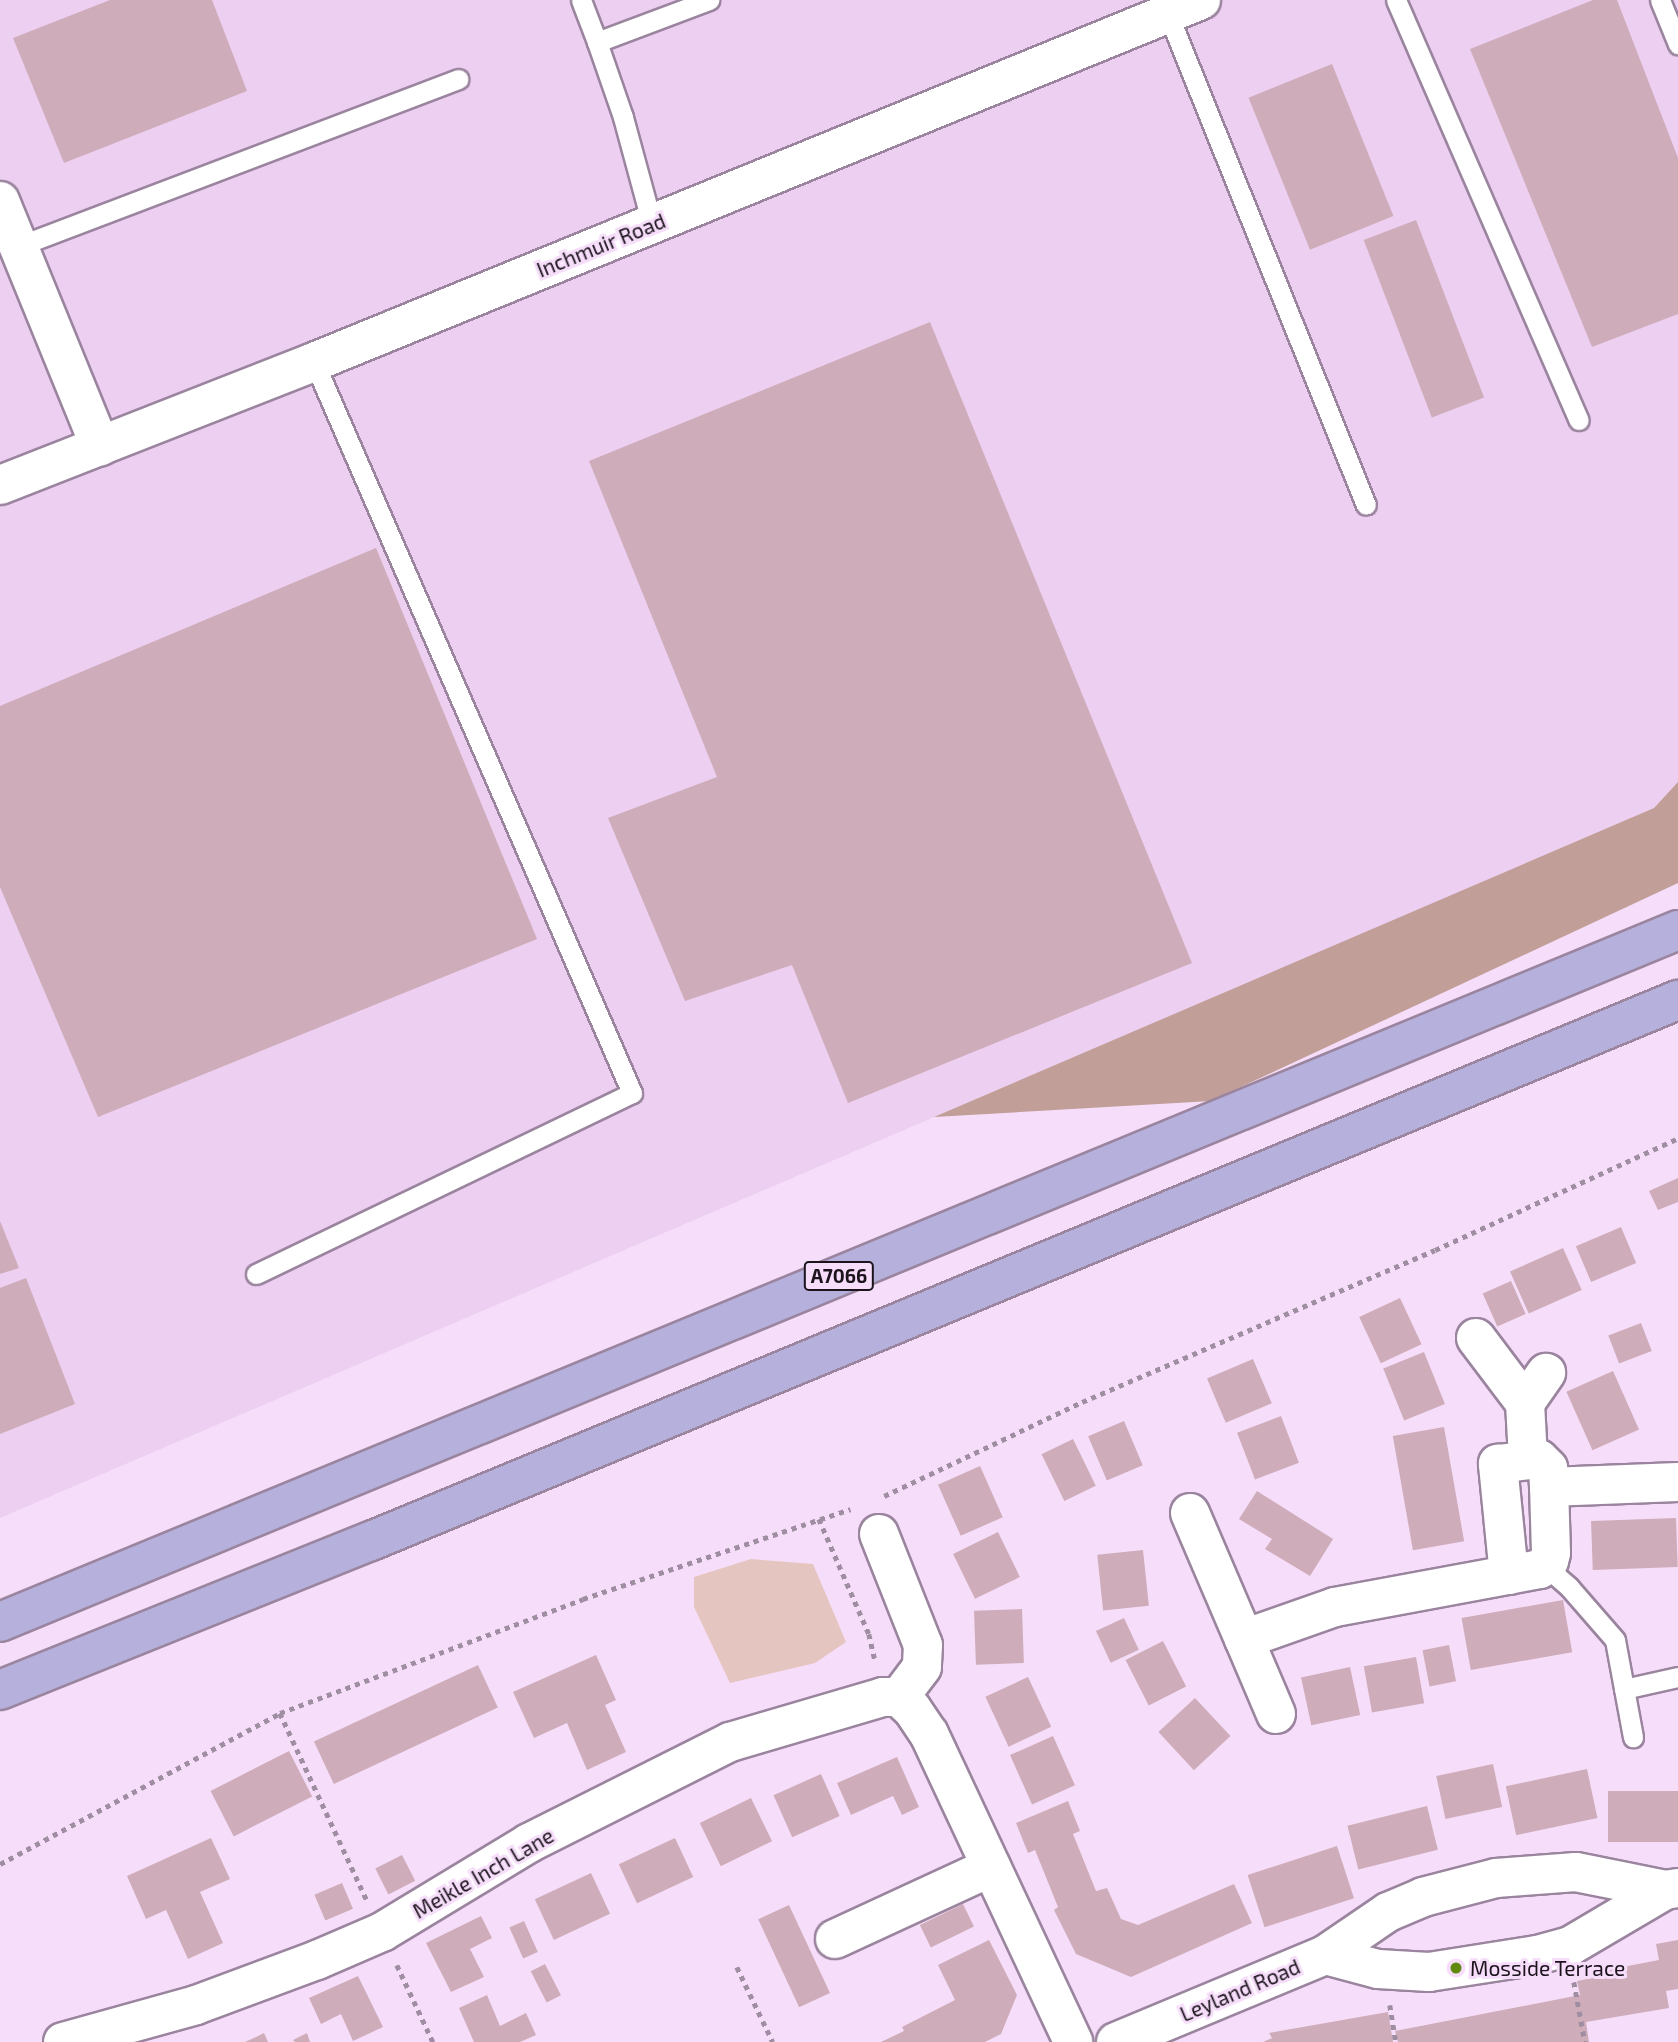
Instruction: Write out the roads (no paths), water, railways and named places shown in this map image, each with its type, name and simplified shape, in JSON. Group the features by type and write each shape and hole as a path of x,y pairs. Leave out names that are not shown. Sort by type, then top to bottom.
{"main road":[{"name":"A7066","path":"0,1622 1678,930"},
{"path":"0,1690 371,1541 1678,1000"}],"street":[{"name":"Inchmuir Road","path":"0,485 314,362 1184,7"},
{"path":"0,201 100,446"},
{"path":"1244,1639 1335,1607 1527,1570 1551,1553 1539,1472 1535,1388 1476,1338"},
{"path":"1527,1570 1497,1470 1503,1462 1539,1472 1678,1482"},
{"path":"871,1513 923,1645 922,1667 891,1697 912,1709 929,1734 1073,2042"},
{"path":"1190,1513 1276,1714"},
{"name":"Meikle Inch Lane","path":"63,2042 196,2005 299,1968 382,1933 529,1843 730,1742 891,1697"},
{"path":"835,1938 991,1867"},
{"name":"Leyland Road","path":"1116,2042 1325,1955 1388,1912 1423,1897 1496,1878 1576,1872 1672,1889"},
{"name":"Leyland Road","path":"1325,1955 1378,1969 1429,1972 1537,1955 1567,1947 1672,1889"}],"lane":[{"path":"580,0 624,117 652,224"},
{"path":"597,42 709,0"},
{"path":"1396,0 1579,420"},
{"path":"1660,0 1678,44"},
{"path":"1184,7 1366,505"},
{"path":"19,246 458,79"},
{"path":"256,1274 632,1093 314,362"},
{"path":"1527,1570 1569,1587 1615,1640 1633,1737"},
{"path":"1624,1689 1678,1678"}],"place":[{"name":"Mosside Terrace","path":"1456,1968"}]}
